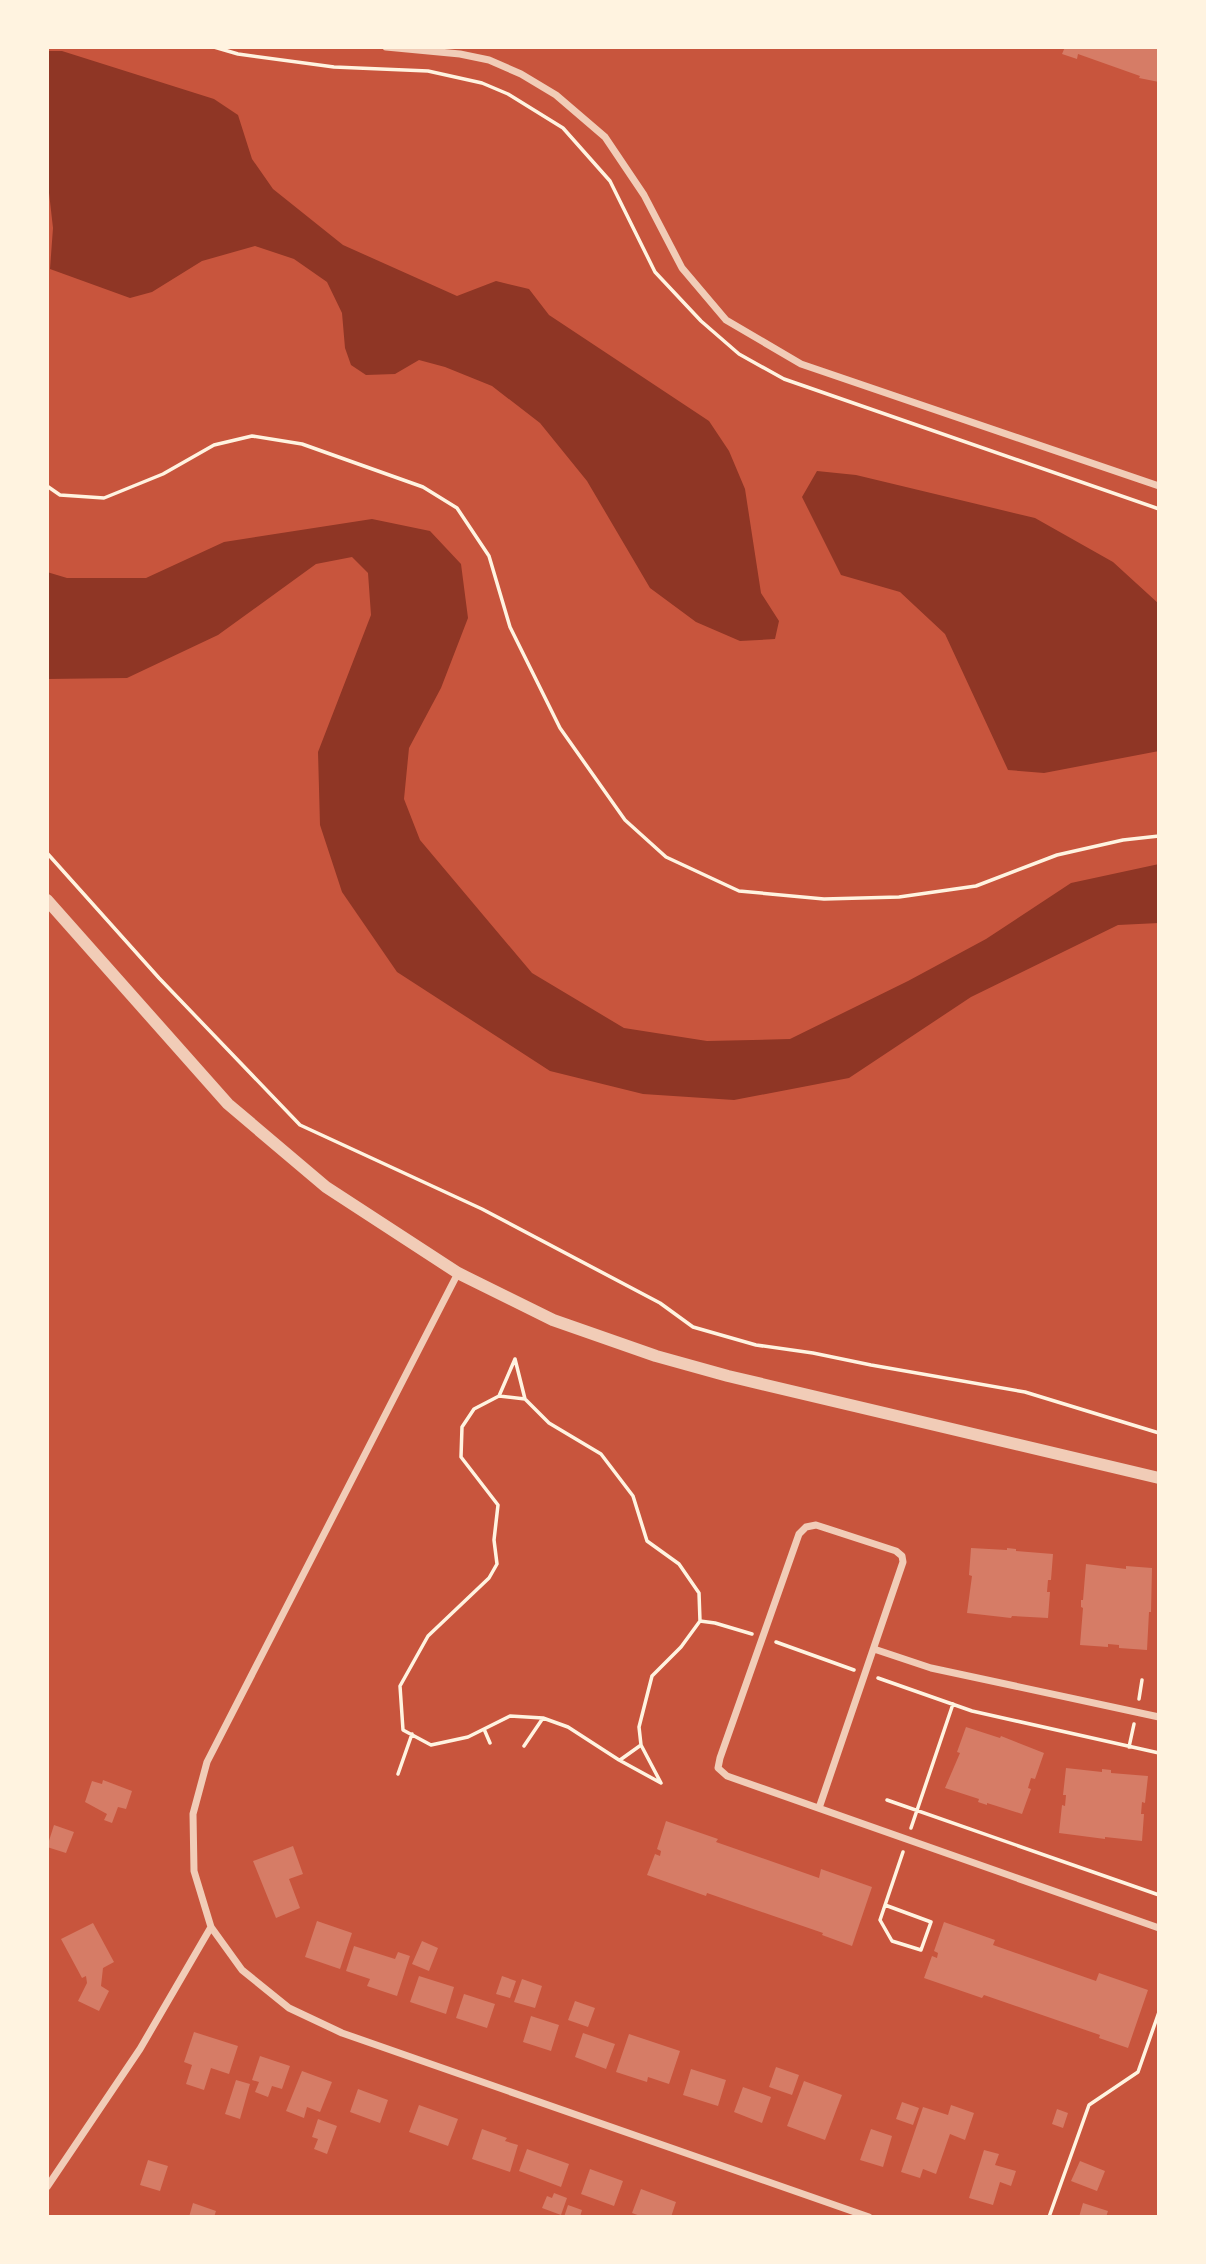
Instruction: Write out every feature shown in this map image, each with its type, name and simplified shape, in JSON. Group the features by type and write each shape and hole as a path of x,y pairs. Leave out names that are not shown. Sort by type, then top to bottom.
{"street":[{"path":"386,47 460,54 489,60 521,74 556,95 605,137 644,195 682,268 726,320 801,364 1159,486"},
{"path":"47,900 228,1104 326,1187 458,1273 553,1320 656,1356 728,1376 1159,1478"},
{"path":"458,1273 207,1762 193,1814 194,1871 211,1927 242,1970 279,2000 289,2008 342,2033 869,2217"},
{"path":"819,1808 874,1649 902,1556 896,1551 816,1525 806,1527 799,1534 718,1768 727,1776 1159,1928"},
{"path":"874,1649 931,1668 1159,1717"},
{"path":"47,2187 145,2039 211,1927"}],"path":[{"path":"47,486 60,495 104,498 163,474 214,445 252,436 302,443 423,486 457,508 489,556 510,627 560,728 625,820 666,857 739,891 824,899 899,897 976,886 1057,855 1123,840 1159,836"},
{"path":"47,853 159,978 300,1125 482,1209 660,1303 693,1327 756,1345 1025,1392 1159,1433"},
{"path":"499,1396 515,1359 525,1399 549,1423 601,1454 633,1496 647,1541 679,1564 699,1593 700,1621 681,1647 652,1676 639,1727 641,1745 661,1783 568,1727 543,1717 510,1716 468,1737 431,1745 403,1730 400,1686 428,1636 489,1578 497,1564 494,1540 498,1505 461,1457 462,1427 474,1409 499,1396 525,1399"},
{"path":"700,1621 762,1637 972,1711 1159,1753"},
{"path":"524,1746 543,1717"},
{"path":"484,1729 490,1743"},
{"path":"398,1774 412,1734"},
{"path":"619,1760 641,1745"},
{"path":"887,1800 1159,1895"},
{"path":"1049,2217 1089,2105 1138,2072 1159,2012"}],"shaded area":[{"path":"47,51 62,51 214,99 238,115 252,159 273,189 343,245 457,296 496,281 529,289 549,315 709,421 729,451 745,489 761,593 779,621 775,639 740,641 696,622 650,588 587,481 540,423 492,386 445,367 419,360 395,374 366,375 351,365 345,348 342,313 327,282 294,259 255,246 202,261 152,292 130,298 50,269 53,228 47,175"},
{"path":"817,471 856,475 1035,518 1113,562 1159,604 1159,751 1044,773 1008,770 945,634 900,592 841,575 802,497"},
{"path":"372,519 430,531 461,564 468,618 441,688 409,748 404,799 420,840 532,973 624,1028 707,1041 790,1039 986,939 1071,883 1159,864 1159,923 1118,925 971,997 849,1078 734,1100 643,1094 550,1071 397,972 342,892 320,825 318,752 371,615 368,573 352,557 316,564 218,635 127,678 47,679 47,572 67,578 146,578 224,542"}],"building":[{"path":"1065,47 1159,47 1159,82 1139,78 1140,76 1078,54 1077,59 1062,54"},
{"path":"971,1548 1007,1548 1053,1554 1047,1592 1050,1592 1048,1618 1011,1618 967,1613 972,1576 969,1575"},
{"path":"1086,1564 1126,1569 1126,1566 1152,1568 1147,1650 1119,1648 1119,1645 1108,1644 1108,1647 1080,1645 1083,1608 1081,1600"},
{"path":"966,1727 1000,1738 1001,1736 1044,1753 1035,1779 1031,1778 1028,1788 1031,1789 1022,1814 978,1802 979,1799 945,1788 960,1753 957,1752"},
{"path":"1066,1768 1102,1772 1102,1769 1111,1770 1111,1773 1148,1776 1145,1803 1142,1802 1142,1841 1059,1833 1062,1805 1065,1806 1066,1795 1063,1795"},
{"path":"103,1780 132,1791 126,1809 118,1807 112,1823 104,1820 107,1814 85,1802 92,1781 102,1784"},
{"path":"666,1821 718,1839 716,1842 819,1878 821,1869 872,1887 852,1946 822,1935 823,1933 647,1875 655,1854 660,1856 661,1851 657,1849"},
{"path":"54,1825 74,1832 66,1853 47,1847"},
{"path":"293,1846 303,1874 289,1879 300,1908 276,1918 253,1861"},
{"path":"317,1921 352,1933 340,1969 305,1957"},
{"path":"944,1922 995,1940 993,1945 1096,1981 1099,1973 1148,1990 1128,2048 1099,2038 1100,2035 984,1995 982,1998 924,1978 932,1956 937,1958 938,1953 934,1951"},
{"path":"93,1923 114,1962 103,1968 101,1986 109,1991 99,2011 78,2001 87,1983 86,1976 82,1978 61,1939"},
{"path":"422,1941 438,1948 429,1971 412,1964"},
{"path":"354,1946 395,1959 398,1952 410,1956 397,1996 367,1986 370,1979 346,1971"},
{"path":"419,1976 454,1987 446,2014 410,2002"},
{"path":"502,1976 516,1981 510,1998 496,1994"},
{"path":"522,1979 542,1986 535,2008 514,2002"},
{"path":"464,1994 495,2004 487,2028 456,2018"},
{"path":"575,2001 595,2008 588,2027 568,2020"},
{"path":"531,2016 559,2025 551,2051 523,2042"},
{"path":"194,2032 238,2046 229,2074 211,2068 204,2090 186,2084 192,2065 184,2062"},
{"path":"583,2033 615,2044 606,2069 575,2057"},
{"path":"629,2034 680,2051 669,2084 648,2077 647,2082 616,2072"},
{"path":"260,2056 290,2066 282,2089 272,2086 268,2097 255,2092 259,2082 252,2080"},
{"path":"776,2067 799,2075 792,2095 769,2087"},
{"path":"691,2069 726,2080 718,2106 683,2095"},
{"path":"302,2071 332,2082 320,2112 307,2107 304,2118 286,2111"},
{"path":"236,2080 250,2084 240,2119 225,2114"},
{"path":"804,2081 842,2095 825,2140 787,2126"},
{"path":"743,2087 771,2097 762,2123 734,2112"},
{"path":"358,2089 388,2100 380,2123 350,2112"},
{"path":"902,2102 919,2108 913,2125 896,2119"},
{"path":"419,2105 458,2119 448,2146 409,2132"},
{"path":"951,2105 974,2113 965,2140 950,2134 936,2174 923,2169 920,2178 901,2172 923,2107 948,2115"},
{"path":"1057,2109 1068,2113 1063,2128 1052,2124"},
{"path":"318,2119 337,2126 327,2154 314,2149 318,2139 312,2137"},
{"path":"482,2129 518,2145 510,2172 472,2159"},
{"path":"871,2129 892,2136 883,2167 860,2160"},
{"path":"527,2149 569,2164 561,2187 519,2171"},
{"path":"984,2150 999,2154 995,2165 1016,2171 1011,2186 1000,2182 993,2205 969,2198"},
{"path":"148,2160 168,2166 160,2191 140,2185"},
{"path":"1080,2161 1105,2171 1097,2191 1071,2181"},
{"path":"590,2169 623,2181 614,2206 581,2194"},
{"path":"641,2189 676,2202 671,2217 643,2217 632,2213"},
{"path":"554,2193 567,2198 561,2215 542,2208 547,2196 552,2198"},
{"path":"193,2203 216,2211 214,2217 189,2217"},
{"path":"1083,2203 1108,2211 1106,2217 1079,2217"},
{"path":"568,2205 582,2210 580,2217 564,2217"}]}
